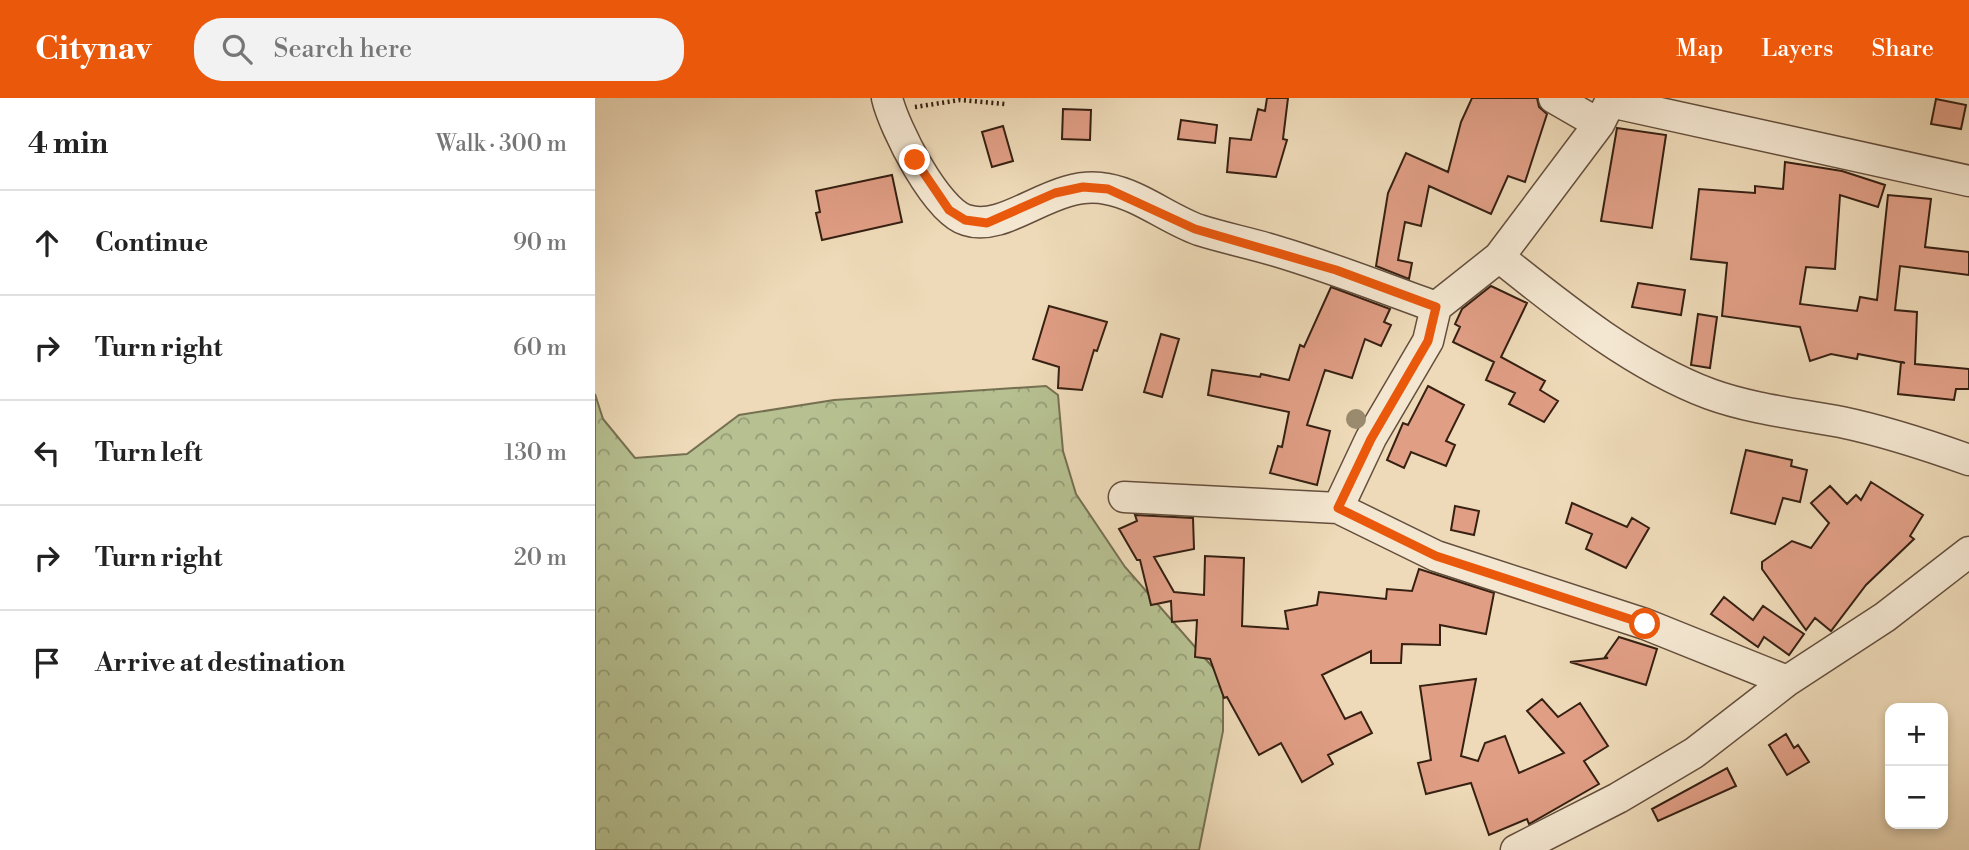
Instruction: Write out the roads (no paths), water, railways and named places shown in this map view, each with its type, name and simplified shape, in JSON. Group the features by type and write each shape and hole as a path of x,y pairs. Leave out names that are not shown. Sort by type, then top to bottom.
{"street":[{"path":"1554,98 1969,181"},
{"path":"889,105 915,160 949,210 965,220 987,223 1055,193 1083,187 1108,189 1195,229 1336,270 1436,307"},
{"path":"1338,508 1371,439 1428,341 1436,307 1499,257 1607,108"},
{"path":"1499,257 1581,319 1652,366 1711,394 1926,444 1969,460"},
{"path":"1124,497 1338,508 1436,556 1633,620 1787,681"},
{"path":"1516,850 1618,798 1694,753 1787,681 1885,617 1969,552"}]}
